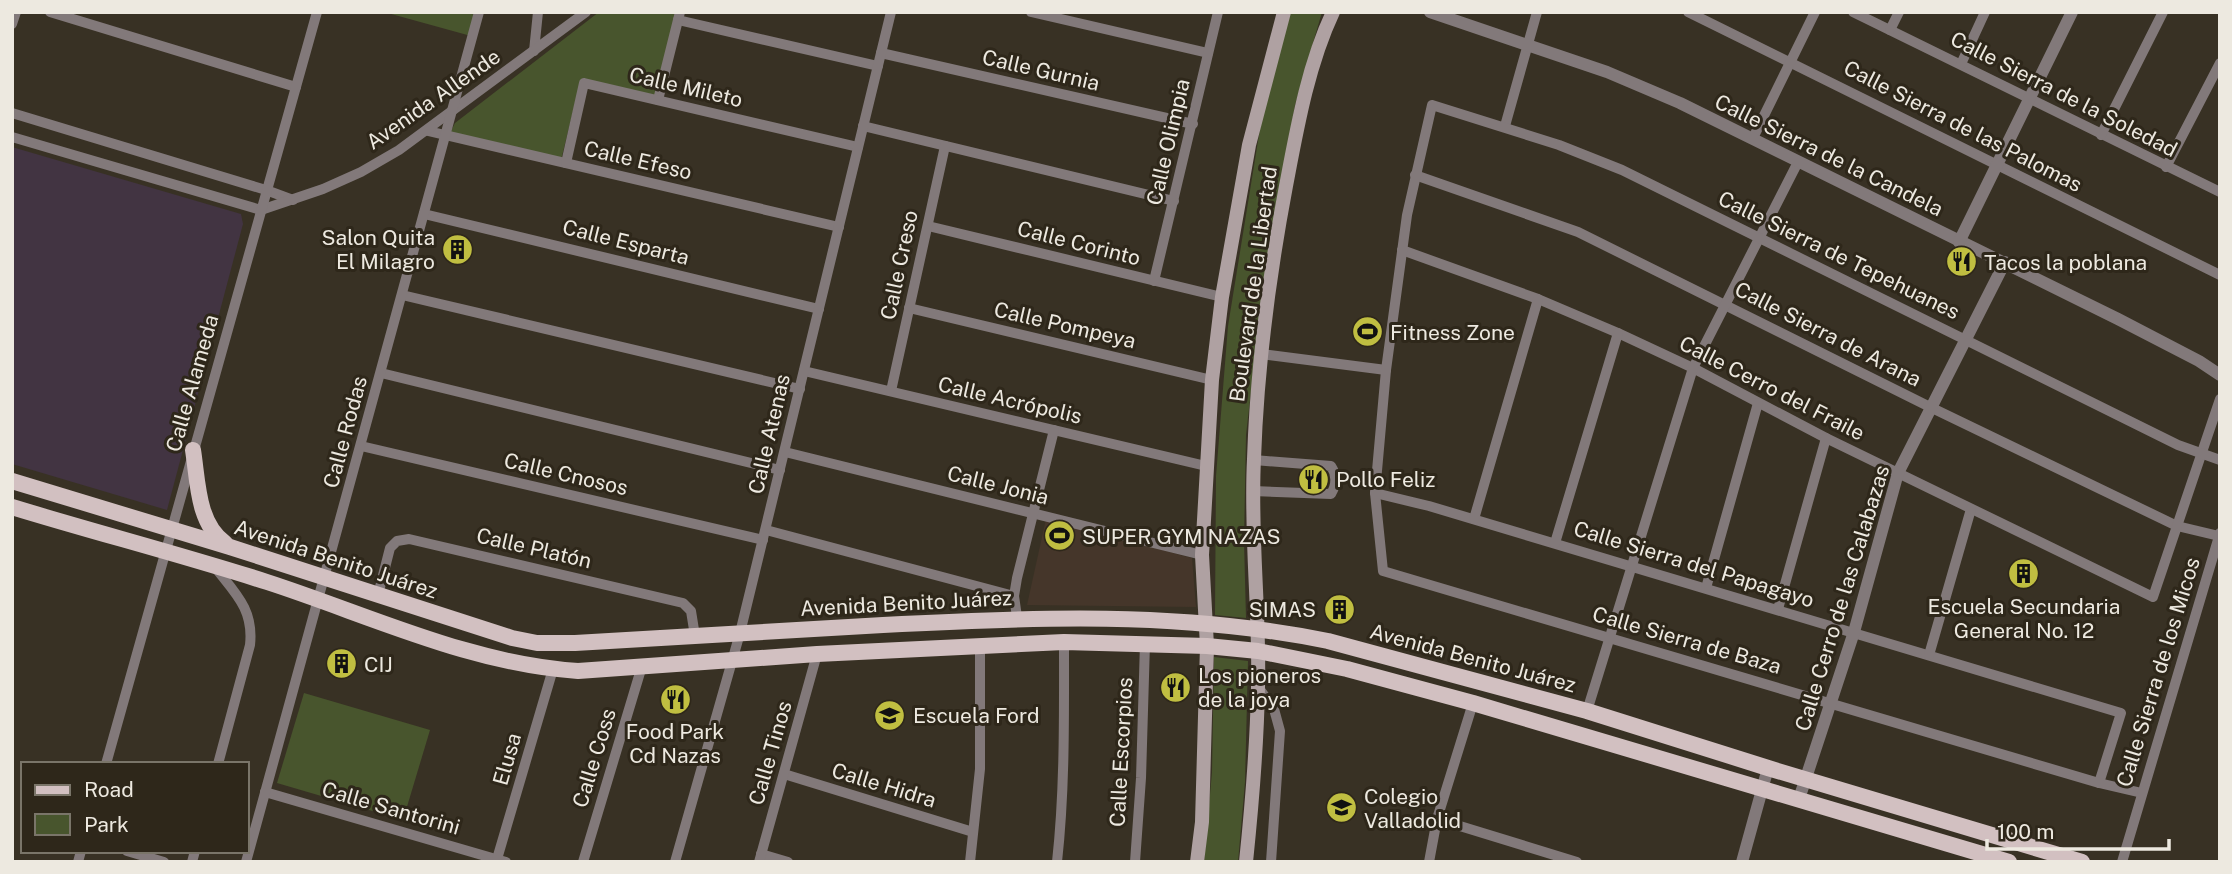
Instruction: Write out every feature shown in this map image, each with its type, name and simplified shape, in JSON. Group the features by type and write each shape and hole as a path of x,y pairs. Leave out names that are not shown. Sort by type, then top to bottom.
{"main road":[{"name":"Boulevard de la Libertad","path":"1197,862 1202,822 1207,646 1202,555 1212,380 1222,297 1249,145 1284,12"},
{"name":"Boulevard de la Libertad","path":"1246,862 1258,687 1253,491 1261,354 1293,151 1317,54 1333,12"},
{"path":"193,450 203,509 209,527 216,537 230,547"},
{"name":"Avenida Benito Juárez","path":"12,481 230,547 512,638 537,643 1017,618 1115,618 1207,624 1256,628 1328,640 1587,711 2082,862"},
{"name":"Avenida Benito Juárez","path":"12,507 214,566 491,657 553,669 578,671 733,659 1064,642 1145,643 1258,651 1338,667 1473,703 2009,862"}],"street":[{"path":"12,24 16,12"},
{"path":"50,12 296,87"},
{"name":"Calle Alameda","path":"107,762 163,553 317,12"},
{"name":"Calle Rodas","path":"246,862 479,12"},
{"path":"534,51 538,12"},
{"name":"Avenida Allende","path":"261,210 361,172 428,131 586,12"},
{"name":"Calle Atenas","path":"675,862 765,535 891,12"},
{"path":"1031,12 1208,52"},
{"name":"Calle Olimpia","path":"1154,281 1218,12"},
{"name":"Calle Sierra de la Candela","path":"1430,12 1527,44 1631,83 1753,138 1959,242 2005,262 2199,361 2220,375"},
{"path":"1505,126 1537,12"},
{"name":"Calle Sierra de las Palomas","path":"1688,12 2220,275"},
{"path":"1753,138 1815,12"},
{"name":"Calle Sierra de la Soledad","path":"1853,12 2220,192"},
{"path":"1890,30 1899,12"},
{"path":"1961,64 1986,12"},
{"path":"1959,242 2072,12"},
{"path":"2101,135 2164,12"},
{"path":"658,100 679,16 878,66"},
{"name":"Calle Gurnia","path":"881,53 1193,124"},
{"path":"2166,167 2220,63"},
{"name":"Calle Mileto","path":"566,163 584,83 858,147"},
{"name":"Calle Sierra de Tepehuanes","path":"1415,175 1432,105 1505,126 1622,170 2178,445 2220,460"},
{"path":"12,113 293,200"},
{"path":"863,127 1174,201"},
{"name":"Calle Efeso","path":"428,131 839,227"},
{"path":"12,137 261,210"},
{"name":"Calle Creso","path":"891,391 945,146"},
{"path":"1587,711 1693,368 1798,162"},
{"path":"1375,493 1386,370 1415,175"},
{"name":"Calle Sierra de Arana","path":"1415,175 1578,232 2177,526 2219,535"},
{"name":"Calle Esparta","path":"424,214 819,309"},
{"name":"Calle Corinto","path":"928,226 1222,297"},
{"name":"Calle Cerro del Fraile","path":"1402,250 1538,299 1618,332 1826,438 2153,597 2177,526"},
{"name":"Calle Cerro de las Calabazas","path":"1799,799 1854,632 1898,473 2005,262"},
{"path":"402,295 800,389"},
{"path":"1474,519 1538,299"},
{"name":"Calle Pompeya","path":"909,308 1212,380"},
{"path":"1555,543 1618,332"},
{"path":"1261,354 1386,370"},
{"name":"Calle Sierra de la Candela","path":"2199,361 2220,366"},
{"name":"Calle Acrópolis","path":"804,370 1206,466"},
{"path":"381,373 780,470"},
{"path":"2177,526 2220,399"},
{"path":"1706,588 1758,402"},
{"path":"1017,618 1014,596 1054,430"},
{"path":"1777,609 1826,438"},
{"name":"Calle Cnosos","path":"361,446 765,535 1014,596"},
{"name":"Calle Jonia","path":"785,452 1202,555"},
{"path":"1253,491 1331,494 1335,486 1335,472 1331,466 1254,460"},
{"name":"Calle Sierra del Papagayo","path":"1375,493 1474,519 2121,713 2099,783"},
{"name":"Calle Sierra de Baza","path":"1375,493 1383,571 2099,783 2142,793"},
{"path":"1929,655 1971,509"},
{"name":"Calle Sierra de los Micos","path":"2122,862 2219,535"},
{"name":"Calle Platón","path":"378,595 390,548 397,541 409,539 683,603 691,611 695,636"},
{"path":"214,566 246,608 251,631 250,645 219,762"},
{"path":"1057,862 1062,820 1064,642"},
{"name":"Calle Escorpios","path":"1135,862 1141,778 1145,643"},
{"path":"970,862 980,769 980,646"},
{"name":"Calle Tinos","path":"760,858 817,654"},
{"name":"Calle Coss","path":"583,862 642,666"},
{"name":"Elusa","path":"501,860 553,669"},
{"path":"1258,687 1274,709 1280,731 1271,862"},
{"path":"1429,862 1437,819 1473,703"},
{"path":"1742,862 1768,768"},
{"name":"Calle Hidra","path":"784,774 974,832"},
{"name":"Calle Santorini","path":"265,792 501,860"},
{"path":"1437,819 1577,862"},
{"path":"134,853 164,862"},
{"path":"760,858 789,862"}],"shaded area":[{"path":"12,147 241,214 243,224 167,510 12,464"},
{"path":"1046,519 1192,558 1196,607 1027,605"}],"green space":[{"path":"384,12 477,12 471,36"},
{"path":"599,12 677,12 660,103 579,87 561,160 450,133 455,123"},
{"path":"1291,12 1322,12 1295,105 1260,312 1246,435 1246,618 1215,615 1216,476 1228,326 1265,98"},
{"path":"1214,657 1248,661 1245,782 1238,862 1204,862 1212,772"},
{"path":"304,693 430,730 403,820 277,783"}],"place":[{"name":"Salon Quita El Milagro","path":"458,249"},
{"name":"Tacos la poblana","path":"1961,262"},
{"name":"Fitness Zone","path":"1367,332"},
{"name":"Pollo Feliz","path":"1313,479"},
{"name":"SUPER GYM NAZAS","path":"1059,536"},
{"name":"Escuela Secundaria General No. 12","path":"2024,574"},
{"name":"SIMAS","path":"1339,609"},
{"name":"CIJ","path":"341,664"},
{"name":"Los pioneros de la joya","path":"1175,687"},
{"name":"Food Park Cd Nazas","path":"675,699"},
{"name":"Escuela Ford","path":"890,715"},
{"name":"Colegio Valladolid","path":"1341,808"}]}
